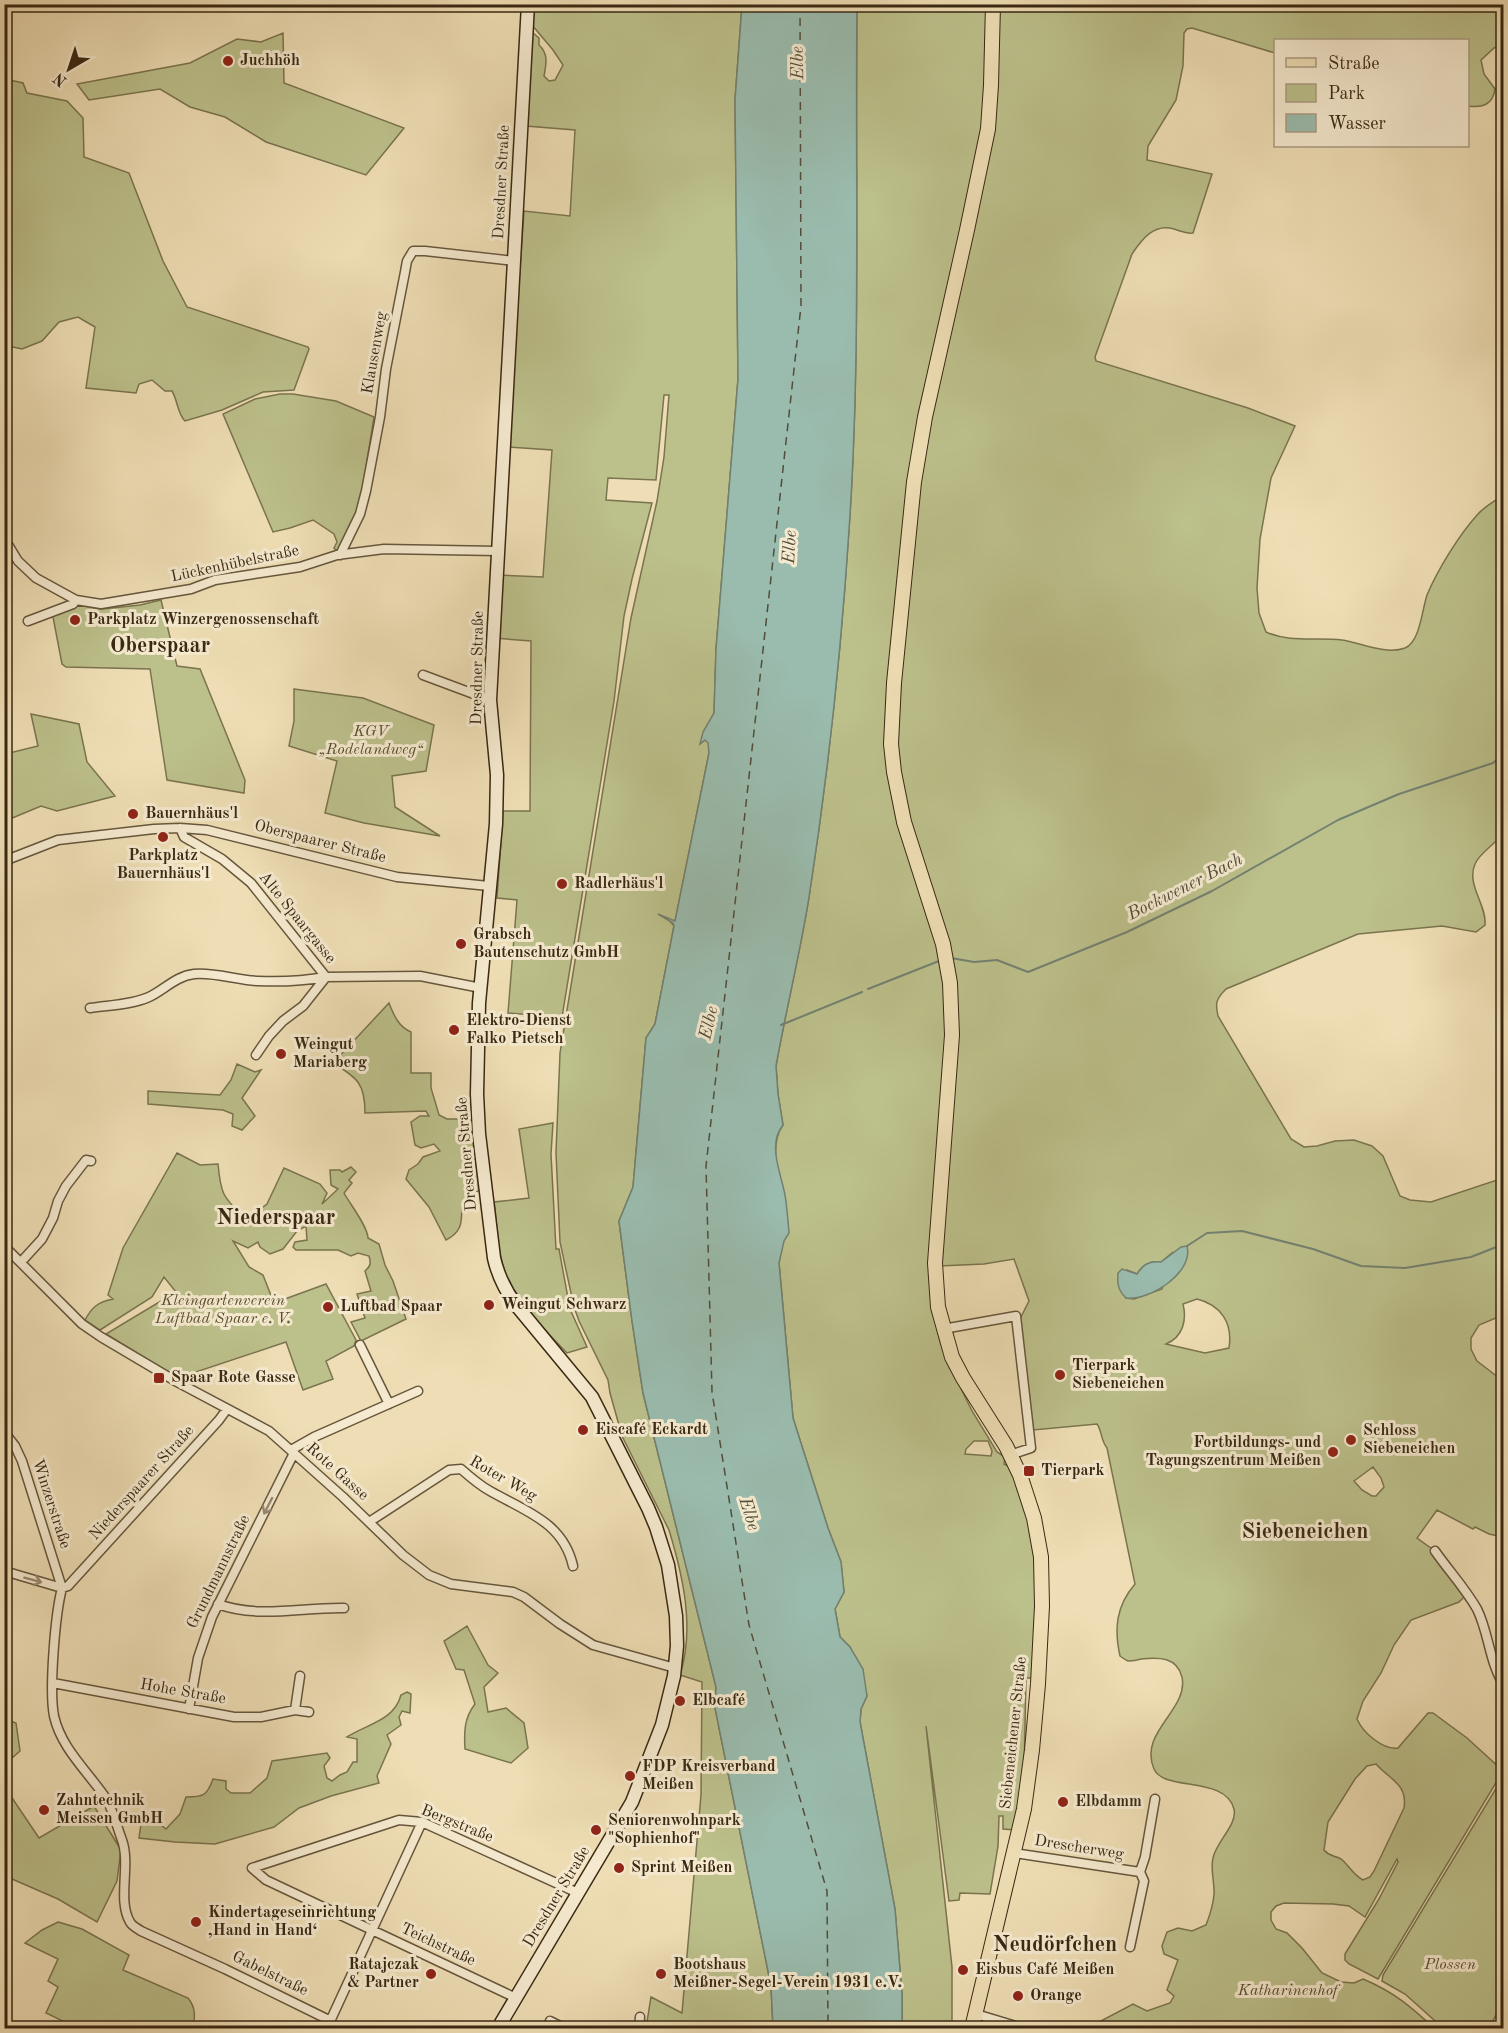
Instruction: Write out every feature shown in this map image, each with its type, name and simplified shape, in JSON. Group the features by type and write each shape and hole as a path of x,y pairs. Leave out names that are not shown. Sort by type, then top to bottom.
{"main road":[{"name":"Dresdner Straße","path":"499,2028 636,1794 662,1725 675,1668 677,1646 674,1599 668,1565 656,1527 592,1397 516,1305 507,1293 498,1273 492,1248 478,1118 478,1017 496,824 497,775 490,700 528,4"},
{"name":"Siebeneichener Straße","path":"972,2028 1024,1809 1038,1684 1042,1575 1034,1518 1023,1483 1010,1455 952,1357 938,1307 935,1263 952,1011 946,958 904,822 891,744 894,683 914,482 925,417 968,230 988,129 993,4"}],"street":[{"name":"Klausenweg","path":"337,555 340,555 360,514 366,491 380,417 386,369 410,254 413,251 425,251 515,261"},
{"name":"Lückenhübelstraße","path":"4,538 18,561 36,578 76,600 101,604 191,589 215,580 300,567 337,555 384,549 498,551"},
{"path":"28,621 73,604 76,600"},
{"path":"423,675 490,700"},
{"name":"Oberspaarer Straße","path":"4,861 58,840 180,828 218,832 397,877 489,886"},
{"name":"Alte Spaargasse","path":"180,828 184,837 227,862 251,883 326,977 420,976 481,987"},
{"path":"90,1008 149,997 167,984 191,974 257,981 303,981 326,977"},
{"path":"256,1055 269,1036 303,1006 326,977"},
{"path":"21,1262 42,1239 66,1186 86,1160 91,1161"},
{"name":"Rote Gasse","path":"4,1246 82,1324 100,1338 269,1431 403,1555 429,1575 451,1584 513,1592 524,1597 592,1645 675,1668"},
{"path":"943,1329 1016,1316 1031,1448 1010,1455"},
{"path":"360,1345 389,1404"},
{"path":"293,1452 314,1437 418,1391"},
{"name":"Niederspaarer Straße","path":"62,1588 69,1586 227,1409"},
{"name":"Winzerstraße","path":"4,1432 15,1446 22,1461 62,1588"},
{"name":"Grundmannstraße","path":"189,1710 201,1648 218,1604 293,1452"},
{"name":"Roter Weg","path":"369,1522 449,1470 460,1469 488,1490 546,1522 560,1537 570,1553 573,1566"},
{"path":"1435,1551 1477,1610 1503,1685"},
{"path":"4,1571 62,1588 53,1683"},
{"path":"57,1573 77,1577"},
{"path":"218,1604 233,1608 271,1611 344,1608"},
{"path":"1497,1673 1503,1665"},
{"path":"295,1710 300,1676"},
{"name":"Hohe Straße","path":"53,1683 189,1710 250,1717 295,1710 309,1712"},
{"name":"Gabelstraße","path":"53,1683 54,1716 62,1735 73,1755 107,1800 123,1844 126,1863 125,1904 131,1923 141,1931 329,2025"},
{"name":"Drescherweg","path":"1130,1947 1144,1881 1140,1872 1145,1857 1155,1799"},
{"name":"Bergstraße","path":"252,1869 399,1820 422,1822 578,1893"},
{"path":"329,2025 422,1822"},
{"name":"Drescherweg","path":"1014,1853 1140,1872"},
{"name":"Teichstraße","path":"252,1869 266,1880 516,1998"},
{"path":"976,2014 1022,2028"},
{"path":"639,2028 640,2017"},
{"path":"550,2021 564,2028"}],"green space":[{"path":"533,5 742,5 735,100 738,379 716,649 714,713 701,743 705,740 709,743 709,753 675,922 669,920 674,926 655,1024 646,1038 633,1187 619,1221 643,1393 716,1687 715,1708 771,1986 773,2028 646,2028 651,1997 682,2013 701,1795 702,1682 680,1675 687,1639 687,1621 683,1584 674,1548 669,1530 622,1436 608,1380 579,1321 560,1242 556,1153 560,1053 631,618 657,501 664,457 669,395 664,395 656,480 608,478 606,500 652,503 624,616 614,701 562,1017 508,1013 517,900 497,898 503,811 530,811 531,641 494,638 497,575 543,577 552,450 508,447 524,211 570,216 575,130 526,126 530,33 539,38 539,45 546,56 544,76 549,81 555,80 563,65 532,25"},
{"name":"Katharinenhof","path":"857,5 1503,5 1503,45 1494,48 1481,60 1484,74 1495,89 1494,94 1489,102 1478,106 1469,106 1469,39 1274,39 1274,53 1192,28 1187,29 1184,33 1183,66 1176,100 1148,146 1147,160 1212,174 1193,233 1160,228 1144,238 1132,254 1095,357 1096,361 1248,408 1295,426 1271,478 1260,539 1257,588 1259,613 1266,632 1294,639 1342,640 1390,650 1405,648 1410,645 1417,633 1427,595 1450,553 1478,514 1503,495 1504,842 1495,842 1484,852 1476,861 1473,872 1485,925 1476,932 1442,926 1358,934 1226,989 1217,1004 1218,1016 1291,1139 1304,1147 1354,1140 1372,1146 1383,1156 1400,1196 1410,1200 1431,1202 1503,1178 1503,1315 1479,1325 1471,1338 1471,1349 1477,1361 1503,1381 1503,1537 1489,1534 1475,1527 1473,1529 1437,1510 1417,1538 1435,1551 1467,1594 1459,1602 1411,1620 1394,1645 1381,1673 1363,1701 1357,1719 1374,1740 1392,1748 1398,1748 1428,1713 1433,1713 1467,1738 1503,1771 1378,1979 1349,1964 1345,1960 1345,1954 1379,1899 1398,1862 1397,1859 1365,1917 1349,1906 1333,1904 1284,1903 1276,1906 1271,1912 1271,1920 1276,1929 1287,1933 1322,1973 1341,1982 1354,1983 1363,1979 1374,1984 1401,2000 1434,2028 1099,2028 1099,2022 1133,2004 1147,2011 1170,2003 1174,1996 1167,1990 1178,1960 1164,1954 1162,1946 1167,1932 1178,1928 1192,1931 1206,1925 1214,1895 1213,1858 1233,1821 1234,1809 1228,1798 1219,1792 1207,1787 1169,1780 1160,1776 1154,1769 1151,1756 1153,1744 1178,1700 1182,1689 1182,1677 1180,1670 1172,1662 1154,1658 1128,1661 1120,1656 1117,1636 1118,1618 1124,1601 1135,1584 1107,1448 1097,1424 1033,1430 1019,1321 1029,1301 1014,1259 984,1264 939,1266 932,1308 946,1358 972,1411 997,1452 1005,1457 1004,1464 1010,1467 1028,1512 1037,1574 1033,1678 1026,1678 1024,1774 1015,1830 1003,1829 1003,1816 999,1816 998,1846 990,1894 960,1893 959,1900 949,1901 926,1726 952,1967 952,2028 902,2028 902,1994 895,1909 860,1722 861,1709 867,1696 850,1647 840,1637 835,1609 844,1592 841,1562 793,1418 779,1263 785,1201 776,1156 776,1142 783,1125 776,1066 816,851 838,668 853,464 857,268","holes":["1172,1253 1162,1289 1134,1299 1126,1298 1127,1270 1137,1274 1147,1264 1161,1262","1197,1299 1213,1306 1224,1316 1229,1331 1229,1348 1205,1353 1166,1344 1180,1332 1184,1322 1183,1304","974,1441 988,1441 992,1451 991,1456 965,1454 966,1449","1373,1467 1384,1487 1376,1496 1372,1496 1354,1481","1376,1764 1400,1787 1403,1793 1404,1808 1374,1871 1370,1877 1363,1880 1341,1859 1324,1850 1328,1822 1355,1779 1367,1766"]},
{"path":"283,33 284,83 404,128 366,175 266,142 225,117 190,107 160,89 89,100 77,84 190,63 237,39 261,42"},
{"path":"5,79 23,83 27,93 67,101 83,118 84,157 129,173 163,261 187,307 308,347 294,390 263,392 222,410 185,421 180,414 172,391 165,391 152,380 139,384 136,393 86,388 95,327 78,317 59,322 42,341 22,349 5,348"},
{"path":"280,394 336,401 374,417 362,492 355,518 337,551 334,548 337,542 334,534 313,520 273,532 223,414 255,399"},
{"path":"161,600 177,666 200,669 245,780 244,793 167,780 150,669 66,667 62,664 53,617 55,612 77,605 102,609"},
{"name":"KGV „Rodelandweg“","path":"294,689 363,698 434,725 426,771 392,776 395,807 440,836 364,823 325,813 337,761 289,746 294,721"},
{"path":"31,714 79,724 87,762 115,796 57,811 41,806 5,821 5,754 38,746"},
{"path":"389,1003 397,1020 411,1032 411,1073 431,1073 431,1088 439,1115 447,1119 473,1119 480,1190 467,1197 462,1208 458,1230 446,1240 429,1207 406,1179 409,1170 423,1157 440,1151 434,1144 421,1148 415,1145 411,1122 420,1116 429,1116 426,1111 365,1113 364,1095 358,1083 349,1073 333,1063"},
{"path":"237,1064 255,1072 261,1070 242,1098 255,1116 242,1130 232,1126 233,1114 223,1110 148,1104 148,1091 220,1095 231,1080"},
{"path":"553,1123 551,1154 556,1249 559,1249 570,1309 587,1347 567,1353 532,1315 509,1282 500,1255 494,1202 529,1198 519,1129"},
{"name":"Kleingartenverein Luftbad Spaar e. V.","path":"177,1153 200,1165 218,1164 225,1196 246,1220 267,1204 284,1168 320,1184 327,1193 322,1204 338,1189 331,1185 330,1170 342,1172 351,1167 356,1172 349,1180 352,1183 344,1193 362,1222 368,1238 379,1244 406,1319 361,1341 351,1322 365,1318 357,1294 371,1291 365,1271 370,1264 369,1256 358,1253 351,1256 338,1250 296,1250 293,1247 295,1242 307,1240 306,1226 297,1231 283,1249 270,1254 260,1247 258,1242 248,1248 233,1241 249,1267 263,1275 274,1303 326,1284 356,1340 354,1346 326,1361 333,1379 303,1390 286,1342 178,1378 106,1334 176,1292 164,1277 152,1297 100,1330 85,1320 96,1306 113,1299 108,1295 123,1248"},
{"path":"467,1626 488,1665 498,1673 484,1687 488,1712 506,1708 524,1723 528,1748 511,1763 465,1749 466,1725 475,1704 464,1670 456,1669 444,1641"},
{"path":"407,1692 411,1694 410,1713 402,1711 399,1717 401,1725 387,1735 391,1744 377,1776 379,1783 331,1796 299,1808 274,1827 215,1844 139,1838 143,1810 166,1829 180,1814 186,1797 197,1797 204,1794 213,1779 226,1781 226,1789 231,1793 250,1793 267,1778 272,1761 327,1753 330,1758 324,1766 327,1778 332,1781 347,1772 353,1762 357,1762 357,1739 347,1737 386,1716 397,1704 401,1695"},
{"path":"5,1719 16,1723 20,1751 5,1764"},
{"name":"Plossen","path":"1503,1777 1503,2002 1489,2028 1443,2028 1405,1994 1382,1981 1383,1975"},
{"path":"4,1786 39,1838 94,1806 121,1850 117,1881 97,1922 58,1899 5,1876"},
{"path":"58,1922 82,1929 129,1955 123,1970 188,1998 194,2012 193,2028 69,2028 71,2025 46,2013 58,1987 48,1981 58,1959 25,1943 42,1930"}],"water":[{"name":"Elbe","path":"742,5 857,5 855,399 846,576 833,714 816,851 776,1066 783,1125 776,1141 776,1159 785,1195 789,1233 784,1241 779,1263 793,1418 841,1562 844,1592 835,1609 840,1637 850,1647 863,1669 867,1696 861,1709 860,1722 895,1909 902,1994 902,2028 773,2028 771,1986 715,1708 716,1687 643,1393 619,1221 633,1187 646,1038 655,1024 674,926 658,914 675,921 709,753 708,743 705,740 700,744 703,732 714,713 716,649 738,379 735,100"},
{"path":"1187,1246 1184,1266 1168,1283 1136,1298 1126,1298 1121,1292 1118,1273 1122,1269 1137,1274 1147,1264 1161,1262 1181,1247"}],"waterway":[{"name":"Bockwener Bach","path":"951,958 974,962 997,960 1028,972 1127,932 1212,891 1338,820 1399,794 1493,763 1504,753"},
{"name":"Bockwener Bach","path":"868,989 939,961"},
{"path":"781,1025 862,992"},
{"path":"1187,1246 1207,1233 1242,1231 1313,1249 1361,1266 1405,1268 1471,1257 1504,1244"}],"ferry route":[{"path":"800,4 801,306 706,1166 712,1392 749,1625 827,1891 828,2028"}],"place":[{"name":"Juchhöh","path":"228,61"},
{"name":"Parkplatz Winzergenossenschaft","path":"75,620"},
{"name":"Bauernhäus'l","path":"133,814"},
{"name":"Parkplatz Bauernhäus'l","path":"163,837"},
{"name":"Radlerhäus'l","path":"562,884"},
{"name":"Grabsch Bautenschutz GmbH","path":"461,944"},
{"name":"Elektro-Dienst Falko Pietsch","path":"454,1030"},
{"name":"Weingut Mariaberg","path":"281,1054"},
{"name":"Weingut Schwarz","path":"489,1305"},
{"name":"Luftbad Spaar","path":"328,1307"},
{"name":"Tierpark Siebeneichen","path":"1060,1375"},
{"name":"Spaar Rote Gasse","path":"159,1378"},
{"name":"Eiscafé Eckardt","path":"583,1430"},
{"name":"Schloss Siebeneichen","path":"1351,1440"},
{"name":"Fortbildungs- und Tagungszentrum Meißen","path":"1333,1452"},
{"name":"Tierpark","path":"1029,1471"},
{"name":"Elbcafé","path":"680,1701"},
{"name":"FDP Kreisverband Meißen","path":"630,1776"},
{"name":"Elbdamm","path":"1063,1802"},
{"name":"Zahntechnik Meissen GmbH","path":"44,1810"},
{"name":"Seniorenwohnpark \"Sophienhof\"","path":"596,1830"},
{"name":"Sprint Meißen","path":"619,1868"},
{"name":"Kindertageseinrichtung ‚Hand in Hand‘","path":"196,1922"},
{"name":"Eisbus Café Meißen","path":"963,1970"},
{"name":"Ratajczak & Partner","path":"431,1974"},
{"name":"Bootshaus Meißner-Segel-Verein 1931 e.V.","path":"661,1974"},
{"name":"Orange","path":"1018,1996"}],"district":[{"name":"Oberspaar","path":"160,646"},
{"name":"Niederspaar","path":"276,1218"},
{"name":"Siebeneichen","path":"1305,1532"},
{"name":"Neudörfchen","path":"1055,1945"}]}
